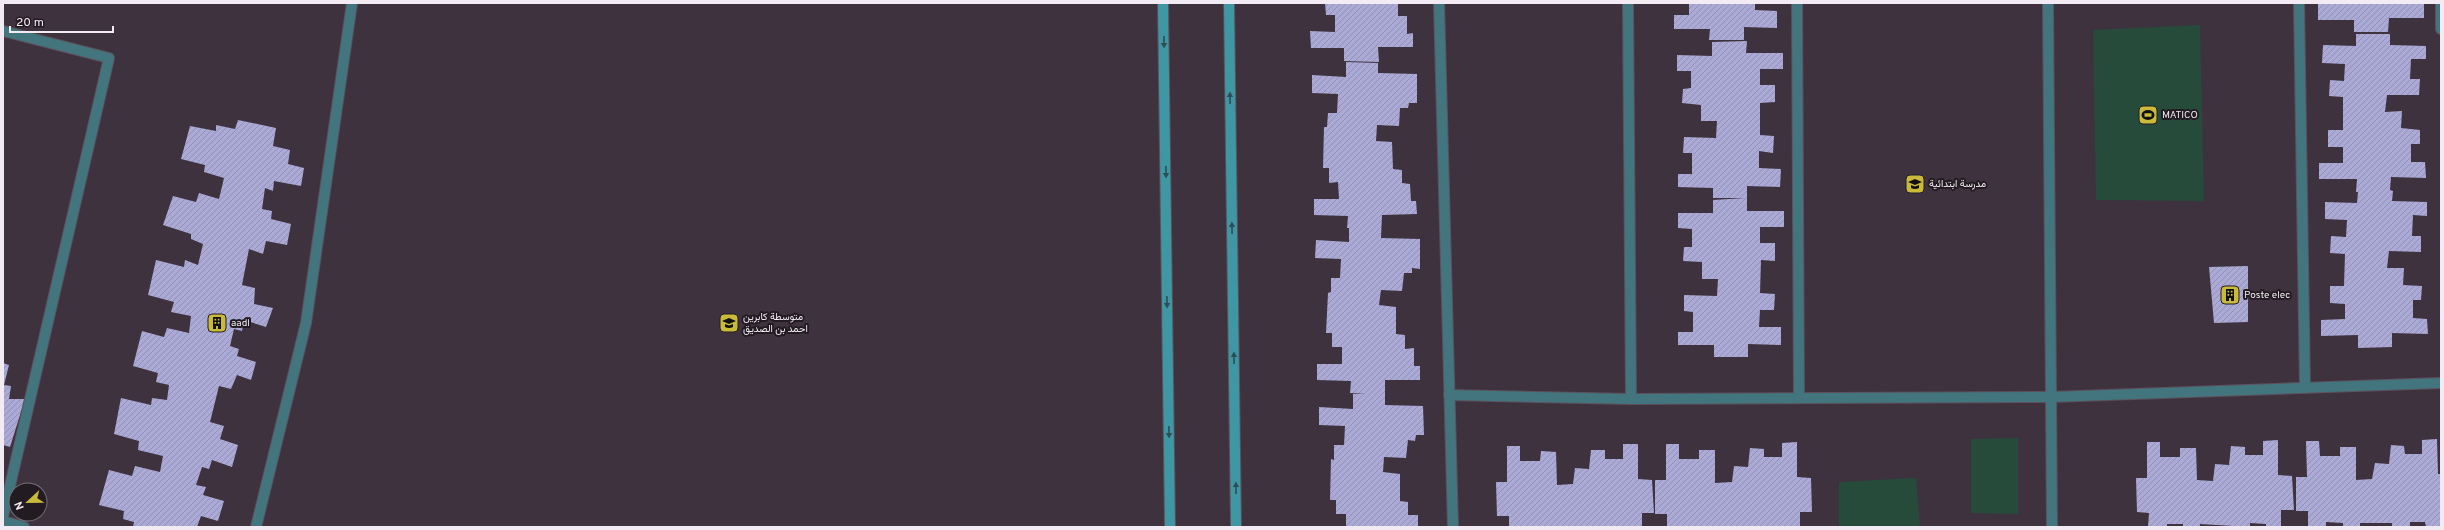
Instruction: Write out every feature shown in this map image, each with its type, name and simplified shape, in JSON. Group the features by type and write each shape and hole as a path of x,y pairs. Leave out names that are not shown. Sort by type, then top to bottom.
{"street":[{"path":"256,527 306,323 352,3"},
{"path":"1163,3 1170,527"},
{"path":"1229,3 1236,527"},
{"path":"1439,3 1453,527"},
{"path":"1628,3 1631,399"},
{"path":"1797,3 1799,398"},
{"path":"2048,3 2052,527"},
{"path":"2299,3 2305,388"},
{"path":"2441,3 2441,29"},
{"path":"3,31 109,58 3,516"},
{"path":"1449,395 1631,399 2051,397 2441,383"},
{"path":"3,521 24,527"}],"green space":[{"name":"MATICO","path":"2200,25 2204,201 2096,200 2093,30"},
{"path":"2018,438 2018,514 1971,513 1971,439"},
{"path":"1916,478 1920,527 1839,527 1839,482"}],"building":[{"path":"1325,3 1398,3 1398,16 1407,16 1407,34 1413,33 1413,47 1378,47 1379,62 1344,61 1344,48 1311,48 1310,31 1335,32 1335,15 1326,15"},
{"path":"1689,3 1755,3 1755,10 1777,11 1777,28 1744,27 1744,40 1709,40 1710,29 1674,29 1674,15 1689,15"},
{"path":"2424,3 2424,18 2389,18 2388,32 2354,32 2354,20 2318,20 2318,4"},
{"path":"2356,34 2390,34 2390,45 2426,46 2426,59 2411,59 2410,79 2420,79 2419,95 2387,95 2385,112 2402,111 2401,128 2420,130 2420,144 2411,144 2411,162 2425,162 2426,178 2391,177 2390,190 2393,191 2392,201 2427,202 2427,216 2413,215 2412,236 2421,236 2421,252 2389,251 2387,268 2404,268 2403,285 2422,286 2421,300 2413,300 2413,318 2427,319 2428,334 2392,333 2392,347 2358,348 2358,335 2321,336 2321,320 2345,319 2345,304 2330,303 2330,286 2344,286 2345,254 2330,253 2331,236 2346,237 2347,220 2325,219 2325,202 2357,203 2358,192 2356,192 2357,179 2319,179 2319,163 2343,163 2343,147 2328,147 2328,130 2343,130 2343,97 2329,96 2330,80 2344,81 2345,64 2322,63 2323,45 2356,46"},
{"path":"1747,41 1746,53 1783,53 1783,69 1760,69 1760,85 1775,85 1775,102 1760,103 1760,135 1774,136 1773,153 1759,151 1759,168 1781,169 1780,187 1747,186 1747,211 1784,211 1784,227 1760,227 1760,243 1775,243 1775,261 1761,260 1760,293 1775,294 1774,310 1760,310 1759,327 1781,327 1781,345 1748,344 1748,357 1714,357 1714,345 1678,345 1678,332 1693,332 1693,312 1684,311 1684,295 1717,296 1718,279 1702,279 1702,262 1683,261 1684,247 1692,247 1692,229 1678,228 1678,213 1713,213 1713,200 1745,198 1713,198 1713,188 1678,187 1678,174 1692,174 1692,153 1683,153 1684,137 1716,138 1717,121 1701,121 1701,105 1682,103 1683,89 1691,88 1691,71 1677,71 1677,55 1712,56 1712,42"},
{"path":"1346,62 1378,63 1378,73 1417,74 1417,103 1409,103 1408,108 1400,108 1399,126 1377,125 1376,141 1392,142 1393,169 1402,170 1402,183 1410,184 1411,201 1416,201 1417,214 1382,215 1381,238 1420,239 1420,269 1412,268 1412,273 1404,273 1402,291 1381,290 1379,305 1396,307 1396,334 1405,335 1405,349 1414,348 1414,366 1420,366 1420,380 1385,380 1385,405 1423,406 1424,435 1416,435 1415,441 1408,440 1406,458 1384,457 1383,472 1400,474 1400,501 1408,502 1408,515 1418,515 1418,527 1346,527 1346,514 1336,514 1336,500 1330,500 1331,459 1334,460 1334,445 1344,445 1345,426 1319,425 1319,407 1353,409 1353,394 1366,394 1350,393 1351,381 1317,380 1317,364 1342,364 1342,347 1332,347 1332,333 1326,333 1328,293 1331,292 1331,278 1340,278 1341,259 1315,258 1316,240 1349,242 1349,228 1347,228 1348,216 1314,215 1314,199 1339,199 1338,182 1329,183 1329,168 1323,168 1324,127 1327,127 1328,113 1337,113 1338,94 1312,93 1312,75 1346,77"},
{"name":"aadl","path":"238,120 276,128 273,146 290,150 288,164 304,168 301,186 274,181 273,191 265,188 262,209 272,211 271,219 291,224 287,245 266,241 263,254 249,249 242,285 255,288 254,304 273,308 266,327 244,320 242,331 234,329 230,346 239,349 237,356 256,362 251,380 237,375 231,389 219,386 210,422 224,426 220,439 238,445 232,467 212,460 209,469 202,467 196,485 206,487 203,495 224,501 218,521 201,516 197,527 133,527 134,522 123,519 124,511 99,505 109,470 132,476 135,466 160,472 163,456 138,450 139,441 114,434 121,398 151,405 152,398 167,400 169,385 156,382 158,373 133,366 142,331 164,337 167,328 189,333 191,316 171,312 174,302 148,295 156,260 184,267 185,260 198,265 203,244 191,239 191,234 163,225 173,196 196,202 199,193 219,199 224,178 204,172 205,165 181,159 190,126 216,131 216,125 235,129"},
{"name":"Poste elec","path":"2248,266 2248,322 2214,323 2209,267"},
{"path":"3,363 9,365 4,385 11,386 9,399 25,399 10,447 3,445"},
{"path":"2437,439 2438,474 2441,474 2441,527 2426,527 2425,522 2410,522 2410,527 2392,527 2392,523 2360,523 2360,527 2343,527 2343,523 2326,522 2326,527 2308,527 2308,511 2296,511 2296,477 2307,477 2306,441 2319,441 2320,456 2340,456 2340,447 2356,447 2356,480 2372,479 2375,463 2389,464 2391,445 2404,446 2405,454 2422,454 2422,440"},
{"path":"2278,440 2278,475 2292,476 2294,510 2281,510 2281,527 2266,527 2266,524 2250,523 2250,527 2200,524 2200,527 2183,527 2183,524 2167,524 2167,527 2148,527 2149,513 2137,512 2136,478 2147,478 2147,442 2160,442 2160,457 2180,457 2180,448 2196,448 2197,480 2213,481 2215,464 2229,465 2231,446 2245,447 2245,455 2263,455 2263,441"},
{"path":"1797,442 1797,477 1811,478 1812,512 1800,512 1800,527 1667,527 1667,514 1655,514 1655,480 1666,480 1666,444 1679,444 1679,459 1699,459 1699,450 1715,450 1715,483 1732,482 1734,466 1748,467 1750,448 1764,449 1764,457 1782,457 1782,443"},
{"path":"1623,444 1638,444 1638,479 1652,480 1654,513 1642,513 1642,527 1509,527 1509,516 1497,516 1496,482 1507,482 1507,446 1520,446 1520,461 1540,461 1541,451 1556,452 1557,485 1573,484 1575,468 1589,469 1591,450 1605,450 1605,459 1623,459"}],"place":[{"name":"MATICO","path":"2148,115"},
{"name":"مدرسة ابتدائية","path":"1915,184"},
{"name":"Poste elec","path":"2230,295"},
{"name":"aadl","path":"217,323"},
{"name":"متوسطة كابرين احمد بن الصديق","path":"729,323"}]}
